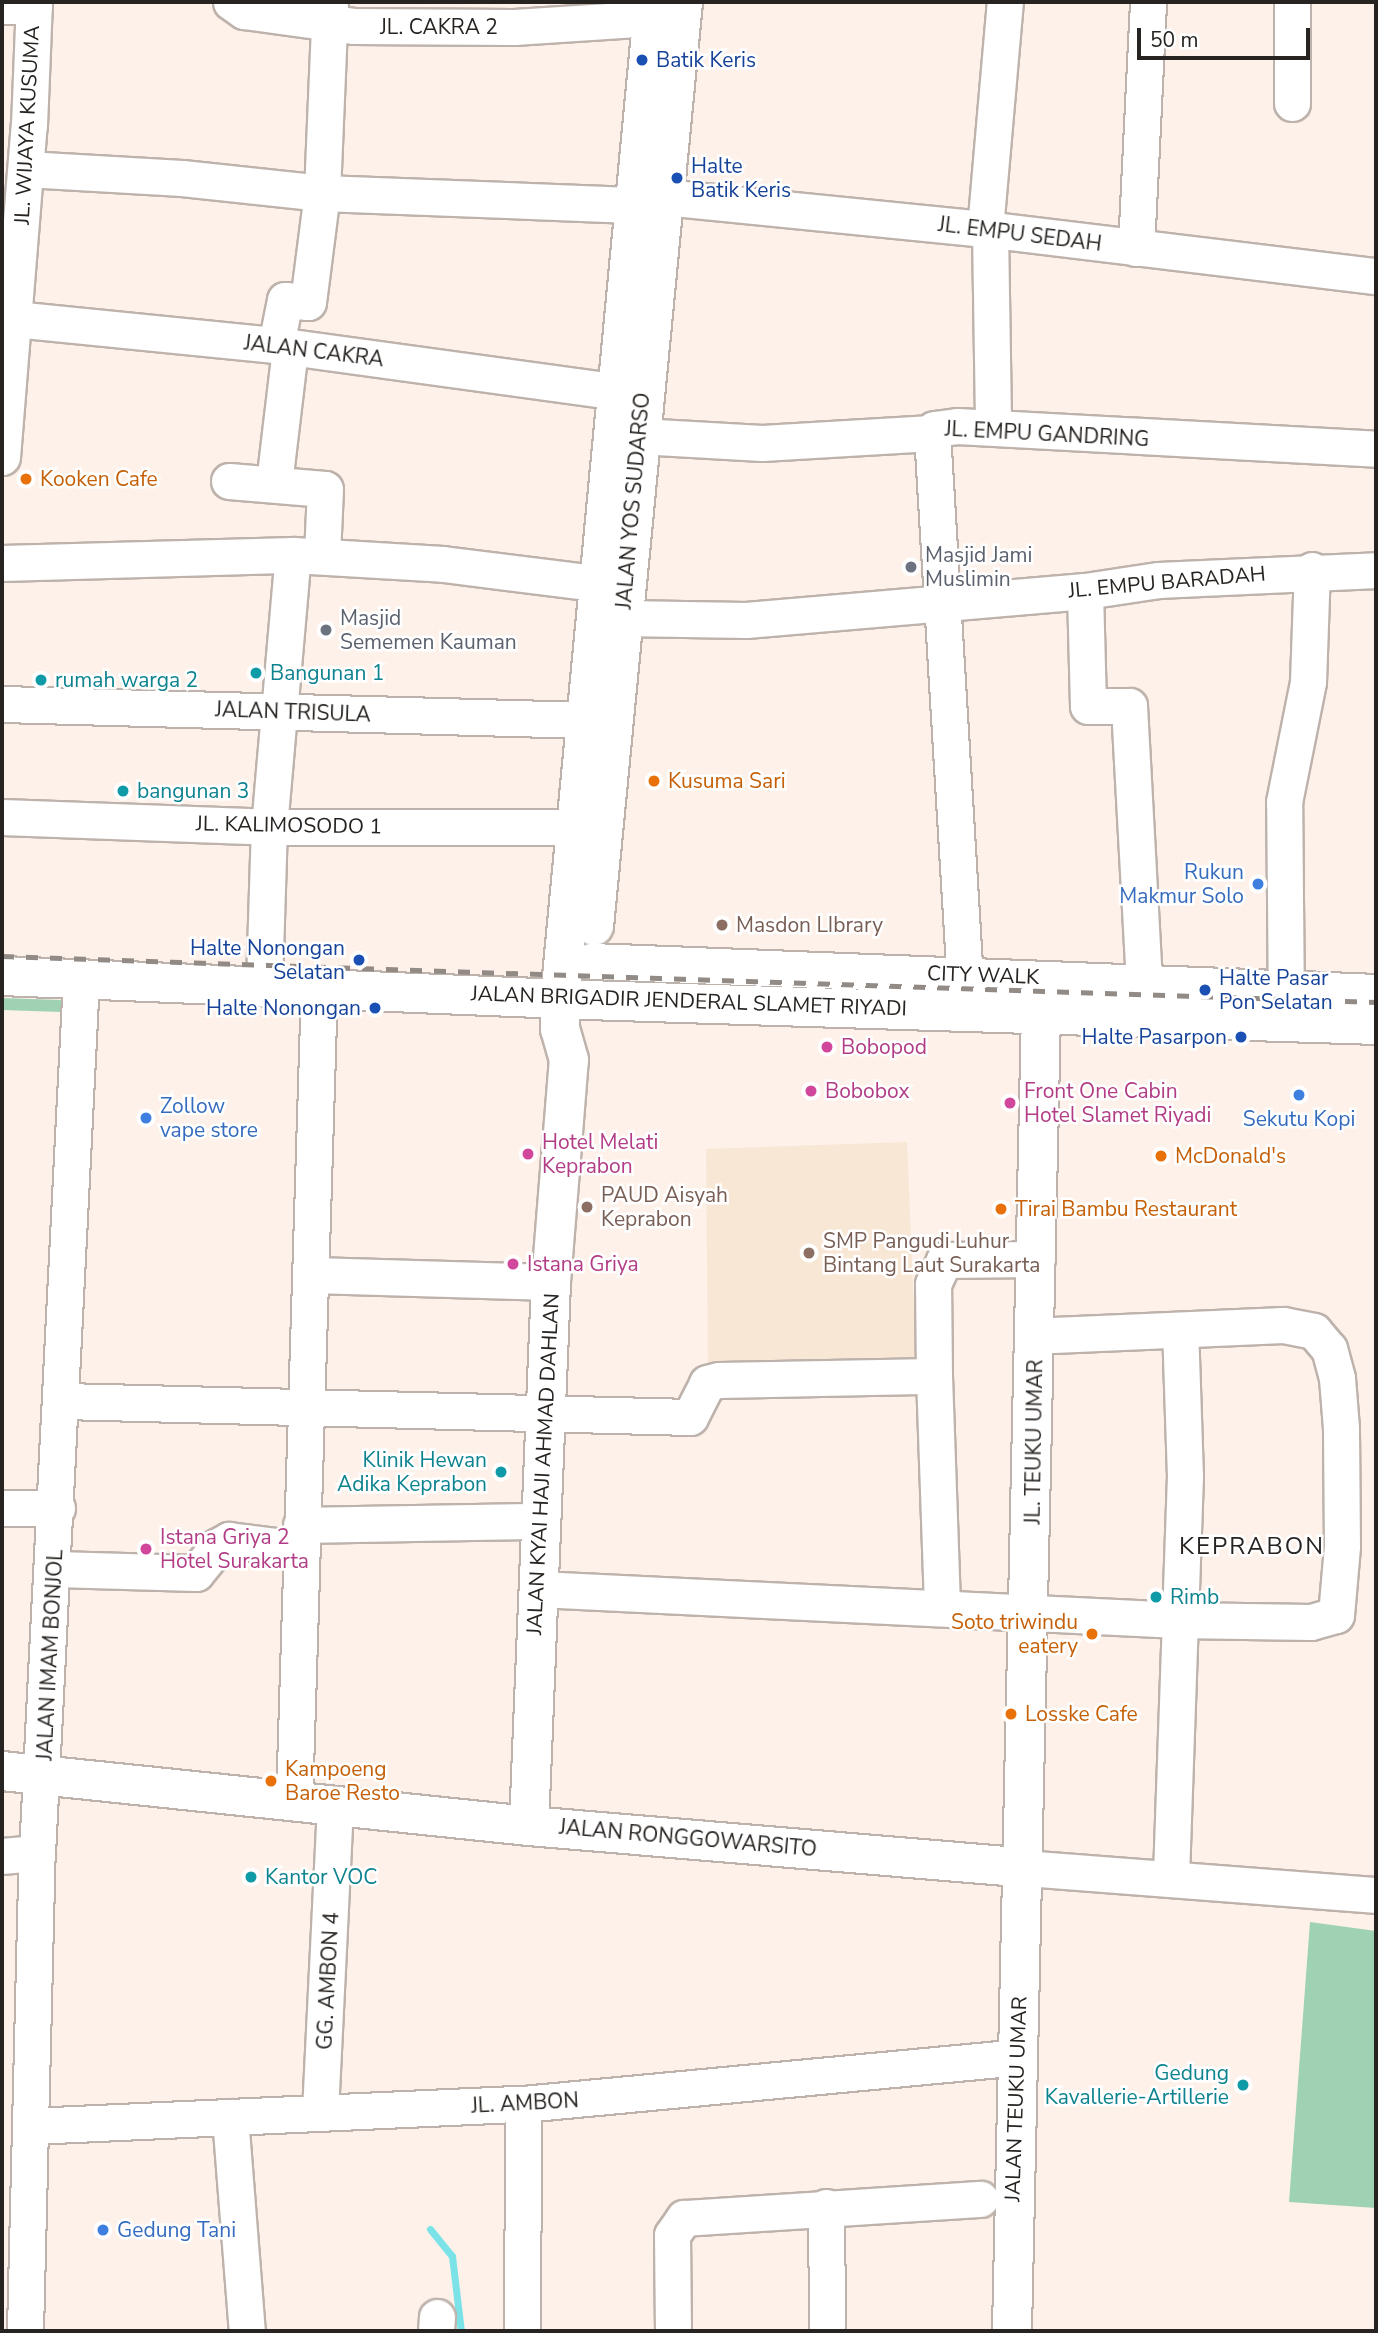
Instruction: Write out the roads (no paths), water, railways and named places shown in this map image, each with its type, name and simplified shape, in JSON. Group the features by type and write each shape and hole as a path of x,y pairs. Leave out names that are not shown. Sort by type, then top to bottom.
{"main road":[{"name":"JALAN YOS SUDARSO","path":"573,999 622,618 639,436 663,7"},
{"name":"JALAN YOS SUDARSO","path":"578,960 576,827 614,391 653,203"},
{"name":"JALAN BRIGADIR JENDERAL SLAMET RIYADI","path":"2,975 573,999 757,985 967,1012 1041,1016 1144,1000 1286,1005 1376,1025"},
{"name":"JALAN KYAI HAJI AHMAD DAHLAN","path":"528,1826 551,1282 569,1060 560,1029 573,999"},
{"name":"JL. TEUKU UMAR","path":"1024,1868 1041,1016"},
{"name":"JALAN RONGGOWARSITO","path":"2,1771 43,1778 528,1826 1024,1868"},
{"name":"JALAN TEUKU UMAR","path":"1012,2331 1017,2057 1024,1868"}],"street":[{"name":"JL. CAKRA 2","path":"231,2 244,11 329,13 478,28 663,7"},
{"path":"993,428 987,229 1005,2"},
{"path":"1292,2 1292,103"},
{"name":"JL. WIJAYA KUSUMA","path":"2,457 11,300 26,169 15,125 23,5"},
{"path":"1136,248 1147,12"},
{"path":"274,482 285,300 308,302 322,193 329,13"},
{"name":"JL. EMPU SEDAH","path":"26,169 182,178 322,193 394,192 653,203 987,229 1376,276"},
{"name":"JALAN CAKRA","path":"11,300 283,346 614,391"},
{"name":"JL. EMPU GANDRING","path":"639,436 751,443 932,433 934,429 947,426 1376,449"},
{"path":"932,433 967,1012"},
{"path":"229,481 274,482 325,489 308,556 279,711 269,827 264,984"},
{"path":"2,563 308,556 443,564 596,583"},
{"path":"1312,570 1310,668 1284,802 1286,1005 1376,992"},
{"name":"JL. EMPU BARADAH","path":"622,618 746,620 943,605 1085,591 1159,580 1312,570 1376,570"},
{"path":"1085,591 1088,706 1129,706 1144,1000"},
{"name":"JALAN TRISULA","path":"2,704 585,720"},
{"name":"JL. KALIMOSODO 1","path":"2,817 269,827 576,827"},
{"name":"CITY WALK","path":"578,960 757,985 963,975 1144,1000"},
{"name":"JALAN IMAM BONJOL","path":"25,2331 31,2126 17,2025 43,1778 81,978"},
{"path":"294,1801 301,1537 313,1275 319,987"},
{"path":"942,1607 933,1284 944,1260 1037,1259"},
{"path":"313,1275 551,1282"},
{"path":"538,1589 1178,1620 1332,1619 1338,1606 1342,1546 1341,1428 1337,1378 1329,1349 1314,1331 1283,1325 1036,1336"},
{"path":"1171,1876 1185,1477 1180,1329"},
{"path":"63,1401 546,1416 690,1417 708,1383 719,1380 934,1376"},
{"path":"2,1508 57,1508"},
{"path":"55,1569 196,1573 218,1546 229,1541 542,1521"},
{"name":"GG. AMBON 4","path":"303,2113 335,1807"},
{"path":"2,1856 37,1853"},
{"name":"JALAN RONGGOWARSITO","path":"1024,1868 1171,1876 1376,1895"},
{"name":"JL. AMBON","path":"31,2126 523,2104 1017,2057"},
{"path":"522,2331 523,2104"},
{"path":"230,2117 247,2331"},
{"path":"673,2331 672,2235 680,2220 826,2207 980,2199"},
{"path":"826,2207 827,2331"}],"waterway":[{"path":"430,2229 452,2256 461,2331"}],"railway":[{"path":"2,956 1376,1002"}],"place":[{"name":"Batik Keris","path":"642,60"},
{"name":"Halte Batik Keris","path":"677,178"},
{"name":"Kooken Cafe","path":"26,479"},
{"name":"Masjid Jami Muslimin","path":"911,567"},
{"name":"Masjid Sememen Kauman","path":"326,630"},
{"name":"Bangunan 1","path":"256,673"},
{"name":"rumah warga 2","path":"41,680"},
{"name":"Kusuma Sari","path":"654,781"},
{"name":"bangunan 3","path":"123,791"},
{"name":"Rukun Makmur Solo","path":"1258,884"},
{"name":"Masdon LIbrary","path":"722,925"},
{"name":"Halte Nonongan Selatan","path":"359,960"},
{"name":"Halte Pasar Pon Selatan","path":"1205,990"},
{"name":"Halte Nonongan","path":"375,1008"},
{"name":"Halte Pasarpon","path":"1241,1037"},
{"name":"Bobopod","path":"827,1047"},
{"name":"Bobobox","path":"811,1091"},
{"name":"Sekutu Kopi","path":"1299,1095"},
{"name":"Front One Cabin Hotel Slamet Riyadi","path":"1010,1103"},
{"name":"Zollow vape store","path":"146,1118"},
{"name":"Hotel Melati Keprabon","path":"528,1154"},
{"name":"McDonald's","path":"1161,1156"},
{"name":"PAUD Aisyah Keprabon","path":"587,1207"},
{"name":"Tirai Bambu Restaurant","path":"1001,1209"},
{"name":"SMP Pangudi Luhur Bintang Laut Surakarta","path":"809,1253"},
{"name":"Istana Griya","path":"513,1264"},
{"name":"Klinik Hewan Adika Keprabon","path":"501,1472"},
{"name":"Istana Griya 2 Hotel Surakarta","path":"146,1549"},
{"name":"Rimb","path":"1156,1597"},
{"name":"Soto triwindu eatery","path":"1092,1634"},
{"name":"Losske Cafe","path":"1011,1714"},
{"name":"Kampoeng Baroe Resto","path":"271,1781"},
{"name":"Kantor VOC","path":"251,1877"},
{"name":"Gedung Kavallerie-Artillerie","path":"1243,2085"},
{"name":"Gedung Tani","path":"103,2230"}],"district":[{"name":"KEPRABON","path":"1252,1547"}]}
